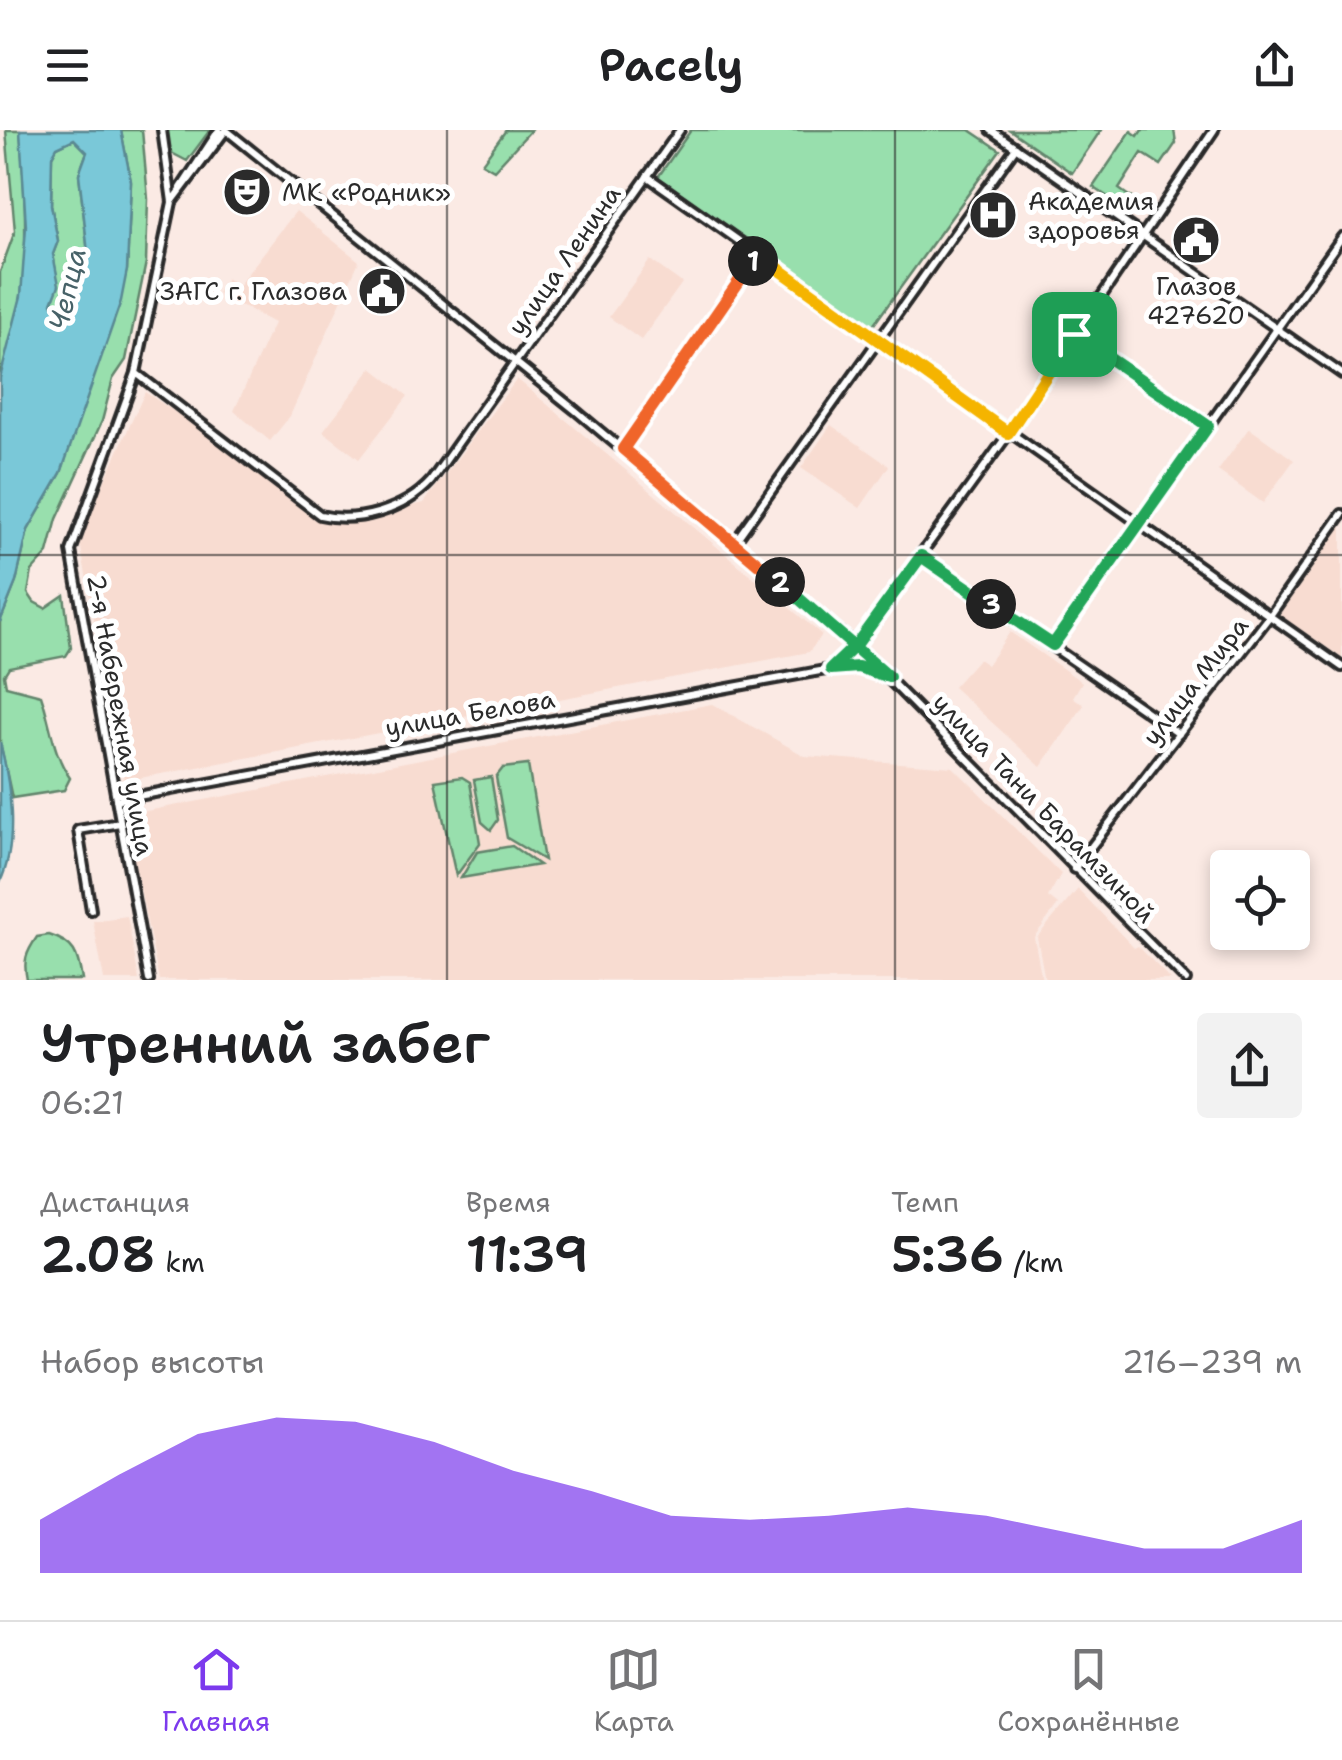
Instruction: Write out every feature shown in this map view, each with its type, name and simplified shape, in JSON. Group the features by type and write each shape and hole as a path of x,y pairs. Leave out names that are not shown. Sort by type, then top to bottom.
{"street":[{"path":"162,130 175,201"},
{"name":"улица Ленина","path":"136,372 320,515 339,520 399,505 420,493 680,130"},
{"path":"990,130 1342,374"},
{"path":"831,669 856,645 921,556 1214,130"},
{"path":"175,201 223,132"},
{"name":"улица Тани Барамзиной","path":"223,132 623,449 856,645 1186,980"},
{"path":"734,543 1016,147"},
{"path":"647,176 1342,667"},
{"name":"2-я Набережная улица","path":"149,980 72,551 136,372 175,201"},
{"path":"1053,645 1342,237"},
{"path":"623,449 758,254"},
{"path":"1074,334 1208,426"},
{"name":"улица Мира","path":"1074,869 1269,617 1342,514"},
{"path":"921,556 1179,734"},
{"name":"улица Белова","path":"116,800 831,669 858,667 889,677"},
{"path":"91,910 78,830 120,823"}],"shaded area":[{"path":"296,211 359,261 290,416 270,441 234,411 274,323 217,293 227,279 238,286"},
{"path":"650,260 682,283 641,340 609,317"},
{"path":"372,368 408,396 359,459 323,431"},
{"path":"517,379 822,635 809,652 124,781 79,537 145,392 342,523 424,503"},
{"path":"831,425 889,466 860,508 801,468"},
{"path":"1249,428 1294,460 1263,503 1218,471"},
{"path":"1342,525 1342,658 1279,615"},
{"path":"1010,632 1082,682 1073,697 1084,705 1041,767 953,687 978,659 987,665"},
{"path":"712,704 805,756 953,767 1061,874 1048,897 1058,905 1034,937 1042,980 159,980 125,815"},
{"path":"1078,889 1134,948 1138,946 1171,980 1045,980 1037,937"},
{"path":"127,916 139,980 104,980 93,921"}],"green space":[{"path":"6,130 20,130 25,255 18,317 0,377 0,272 15,231"},
{"path":"121,130 142,130 148,199 146,262 126,360 113,379 102,421 57,519 48,553 32,571 28,593 45,608 64,595 71,648 66,656 9,667 4,675 6,686 41,695 56,748 70,778 64,790 12,798 0,742 0,622 16,582 28,530 61,473 127,270 131,182"},
{"path":"166,130 210,130 187,161 168,151"},
{"path":"506,130 531,130 494,170 482,163"},
{"path":"691,130 970,130 1000,150 872,327 658,177"},
{"path":"1010,130 1101,130 1072,173"},
{"path":"1142,130 1174,130 1176,143 1161,165 1142,153 1119,189 1136,201 1129,211 1093,187 1131,131 1138,136"},
{"path":"74,139 87,152 79,174 88,253 71,311 59,316 52,303 58,285 53,254 58,241 51,205 52,156 57,147"},
{"path":"528,765 544,860 507,838 496,777 503,768"},
{"path":"462,777 470,782 480,843 456,876 435,781"},
{"path":"491,777 498,820 491,830 482,822 474,780"},
{"path":"512,846 539,865 461,878 477,852"},
{"path":"49,935 74,951 82,980 27,980 30,948 37,937"}],"water":[{"name":"Чепца","path":"20,130 121,130 131,181 127,270 121,301 61,473 28,530 16,582 0,622 0,378 21,296 26,227","holes":["74,139 87,152 79,174 88,253 71,311 59,315 52,303 59,285 53,254 58,241 51,205 52,156 57,147"]},
{"path":"0,742 11,831 0,882"}],"place":[{"name":"МК «Родник»","path":"247,192"},
{"name":"Академия здоровья","path":"993,215"},
{"name":"Глазов 427620","path":"1196,240"},
{"name":"ЗАГС г. Глазова","path":"382,291"}],"route":[{"path":"1074,334 1008,433 758,254 623,449 856,645 889,677 858,667 831,669 856,645 921,556 1053,645 1208,426 1074,334"}]}
